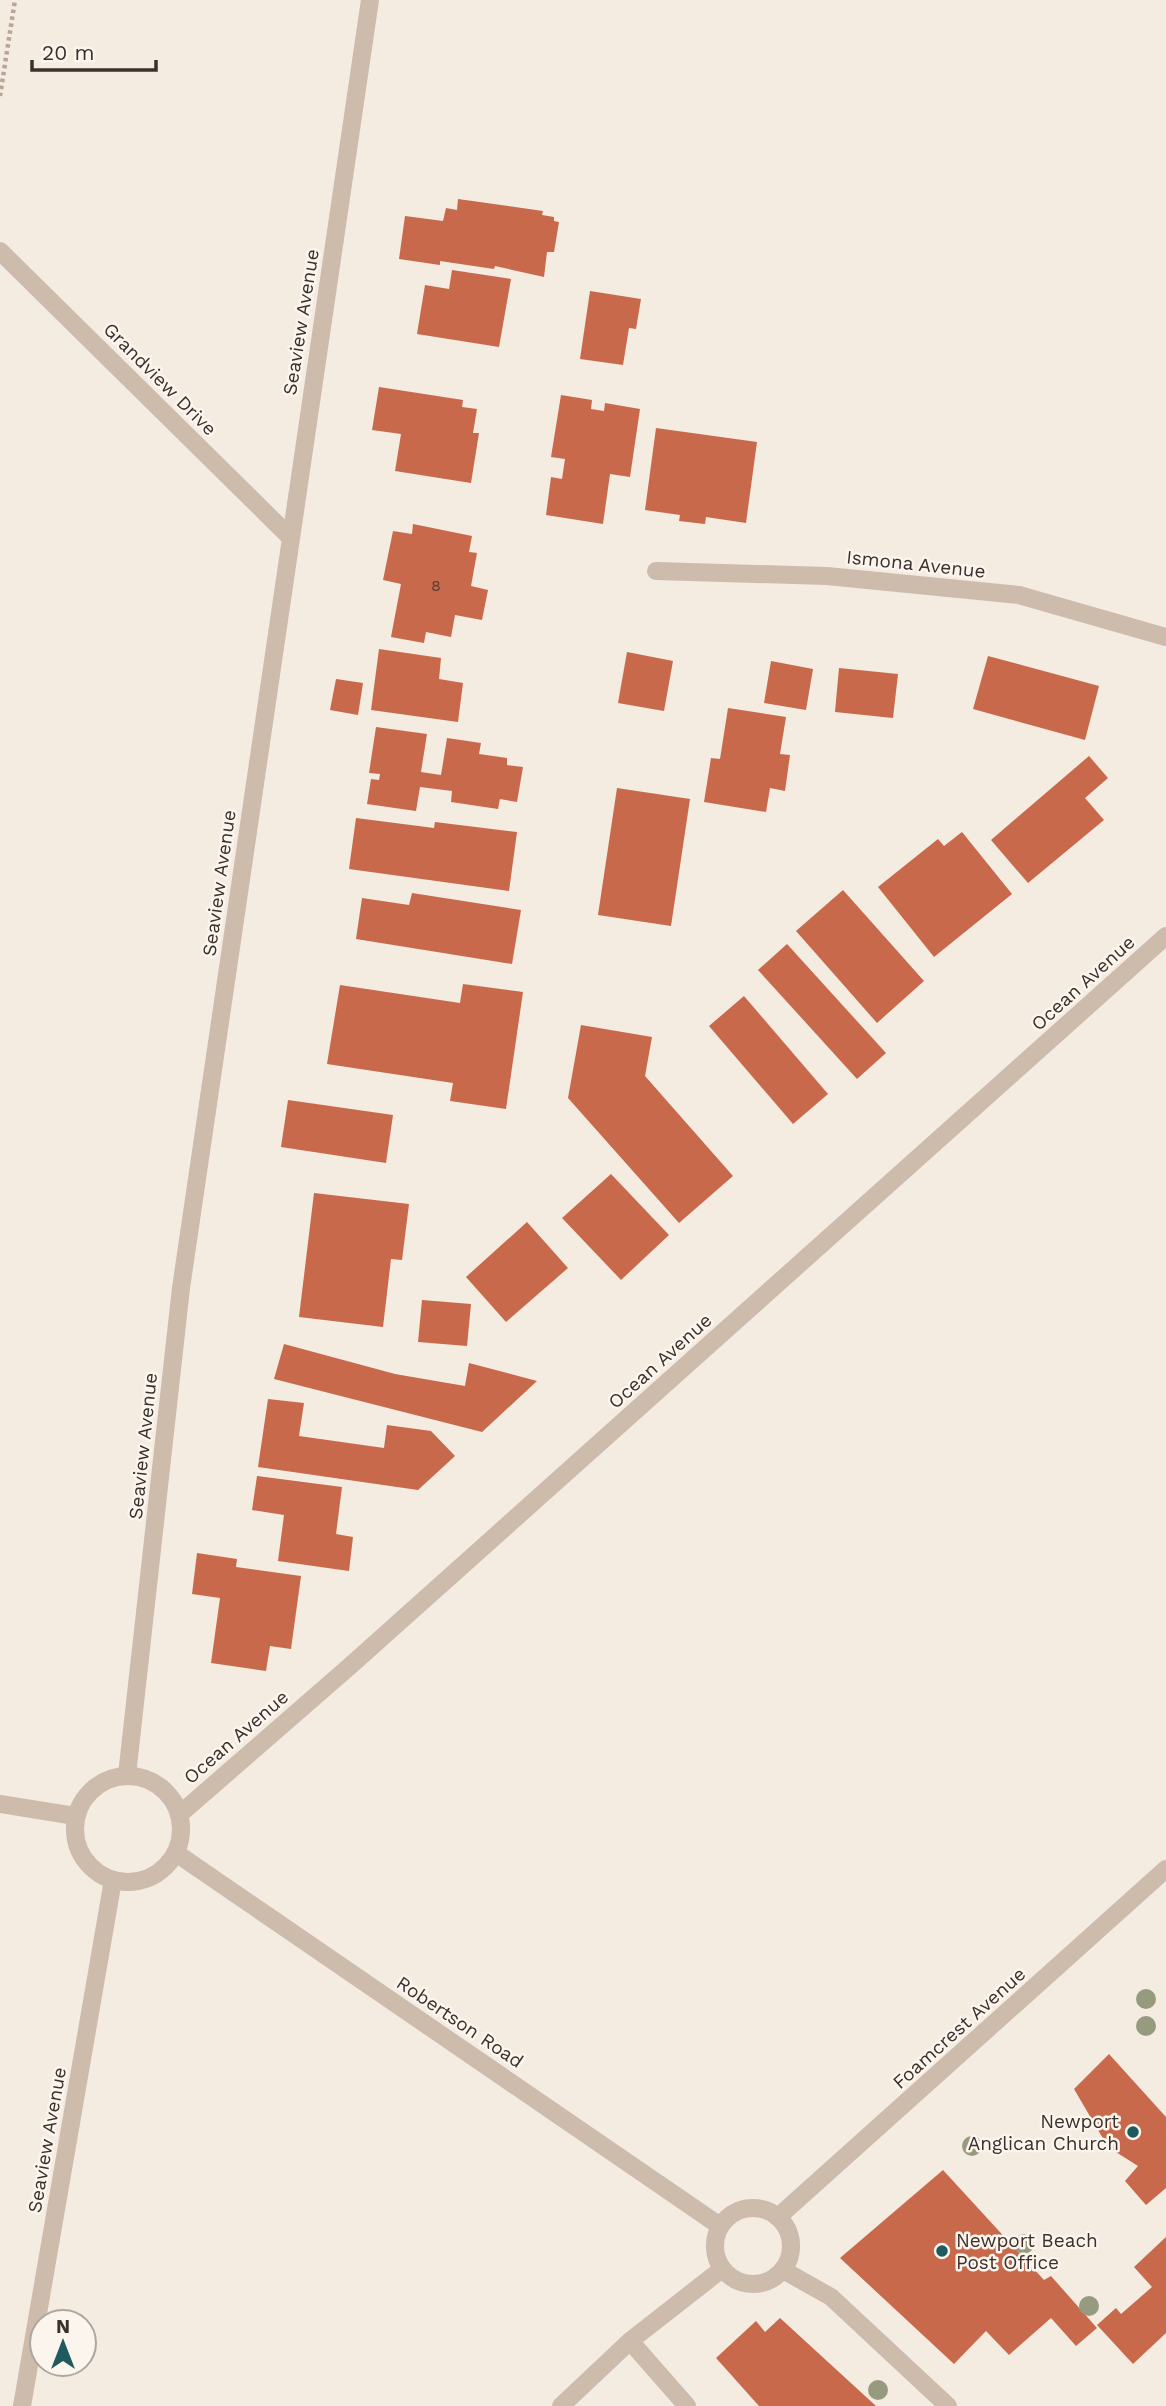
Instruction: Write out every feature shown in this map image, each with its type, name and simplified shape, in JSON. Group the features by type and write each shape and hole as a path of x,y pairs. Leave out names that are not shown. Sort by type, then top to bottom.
{"street":[{"name":"Seaview Avenue","path":"127,1775 181,1289 370,0"},
{"name":"Grandview Drive","path":"0,251 290,537"},
{"name":"Ismona Avenue","path":"656,571 827,576 1019,595 1166,637"},
{"name":"Ocean Avenue","path":"180,1814 371,1648 1166,936"},
{"path":"127,1775 151,1781 168,1793 180,1814 181,1834 176,1853 164,1869 149,1878 131,1882 113,1881 94,1871 80,1855 74,1836 75,1816 82,1800 94,1787 111,1778 127,1775"},
{"path":"0,1804 75,1816"},
{"name":"Robertson Road","path":"176,1853 720,2226"},
{"name":"Foamcrest Avenue","path":"778,2217 1166,1869"},
{"name":"Seaview Avenue","path":"22,2406 113,1881"},
{"path":"756,2208 778,2217 788,2229 792,2241 790,2256 783,2270 775,2278 756,2285 744,2284 722,2269 714,2248 720,2226 730,2215 756,2208"},
{"path":"561,2406 630,2341 722,2269"},
{"path":"783,2270 831,2297 948,2406"},
{"path":"630,2341 687,2406"}],"path":[{"path":"0,96 15,0"}],"building":[{"path":"458,199 543,211 542,215 554,217 554,221 559,222 554,252 547,252 544,277 495,266 494,269 440,261 440,265 399,259 405,216 443,221 446,208 457,210"},
{"path":"452,270 511,279 499,347 417,334 425,285 449,289"},
{"path":"590,291 641,299 636,329 629,328 623,365 580,359"},
{"path":"379,387 463,400 462,407 477,409 473,433 479,433 471,483 395,471 401,434 372,430"},
{"path":"561,395 592,400 591,409 604,411 605,403 640,409 630,477 610,474 603,524 546,515 551,477 562,479 565,459 551,457"},
{"path":"656,428 757,442 746,523 706,517 705,524 679,521 680,515 645,510"},
{"path":"413,524 472,536 469,552 477,553 471,586 488,590 482,620 455,615 451,637 426,632 424,643 391,637 401,584 383,580 393,531 412,534"},
{"path":"379,649 441,658 439,679 463,683 458,722 371,710"},
{"path":"627,652 673,661 664,711 618,703"},
{"path":"988,656 1099,686 1085,740 973,709"},
{"path":"771,661 813,669 806,710 764,703"},
{"path":"839,668 898,674 893,718 835,712"},
{"path":"336,679 363,683 358,715 330,710"},
{"path":"728,708 786,717 780,754 790,755 785,791 770,788 766,812 704,802 711,758 720,759"},
{"path":"376,727 427,734 421,772 441,775 447,738 481,743 479,754 507,758 507,765 523,767 517,802 500,799 498,809 451,802 452,791 420,787 416,811 367,804 371,779 379,780 380,774 369,773"},
{"path":"1089,756 1108,778 1085,798 1104,820 1028,883 991,840"},
{"path":"617,788 690,799 671,926 598,915"},
{"path":"356,818 434,828 435,822 517,832 509,891 349,869"},
{"path":"962,832 1012,894 934,957 878,887 938,839 944,846"},
{"path":"843,890 924,981 877,1023 796,931"},
{"path":"412,893 521,910 512,964 356,939 362,898 409,905"},
{"path":"787,944 886,1053 857,1079 758,970"},
{"path":"463,984 523,992 506,1109 450,1101 453,1083 327,1064 340,985 460,1003"},
{"path":"744,996 828,1094 793,1124 709,1026"},
{"path":"581,1025 652,1037 645,1076 733,1176 679,1223 568,1098"},
{"path":"288,1100 393,1115 386,1163 281,1147"},
{"path":"611,1174 669,1235 621,1280 562,1218"},
{"path":"314,1193 409,1204 402,1260 391,1259 383,1327 299,1317"},
{"path":"527,1222 568,1268 506,1322 466,1277"},
{"path":"422,1300 471,1304 467,1346 418,1342"},
{"path":"284,1344 395,1374 465,1386 469,1363 537,1381 482,1432 274,1379"},
{"path":"268,1399 304,1403 299,1436 384,1448 387,1425 431,1431 455,1456 418,1490 258,1467"},
{"path":"257,1476 342,1487 336,1534 353,1537 349,1571 278,1561 284,1515 252,1510"},
{"path":"197,1553 237,1559 236,1567 301,1576 291,1649 270,1646 266,1671 211,1663 220,1598 192,1594"},
{"name":"Newport Anglican Church","path":"1109,2054 1166,2117 1166,2188 1146,2205 1125,2181 1138,2166 1108,2147 1074,2089"},
{"path":"943,2170 1044,2280 1051,2276 1097,2328 1076,2346 1051,2318 1009,2355 986,2331 954,2364 840,2258"},
{"path":"1166,2237 1166,2333 1133,2364 1097,2325 1116,2308 1121,2314 1152,2287 1134,2267"},
{"path":"780,2318 876,2406 759,2406 716,2358 756,2321 765,2332"}],"place":[{"name":"Newport Anglican Church","path":"1133,2132"},
{"name":"Newport Beach Post Office","path":"942,2251"}]}
